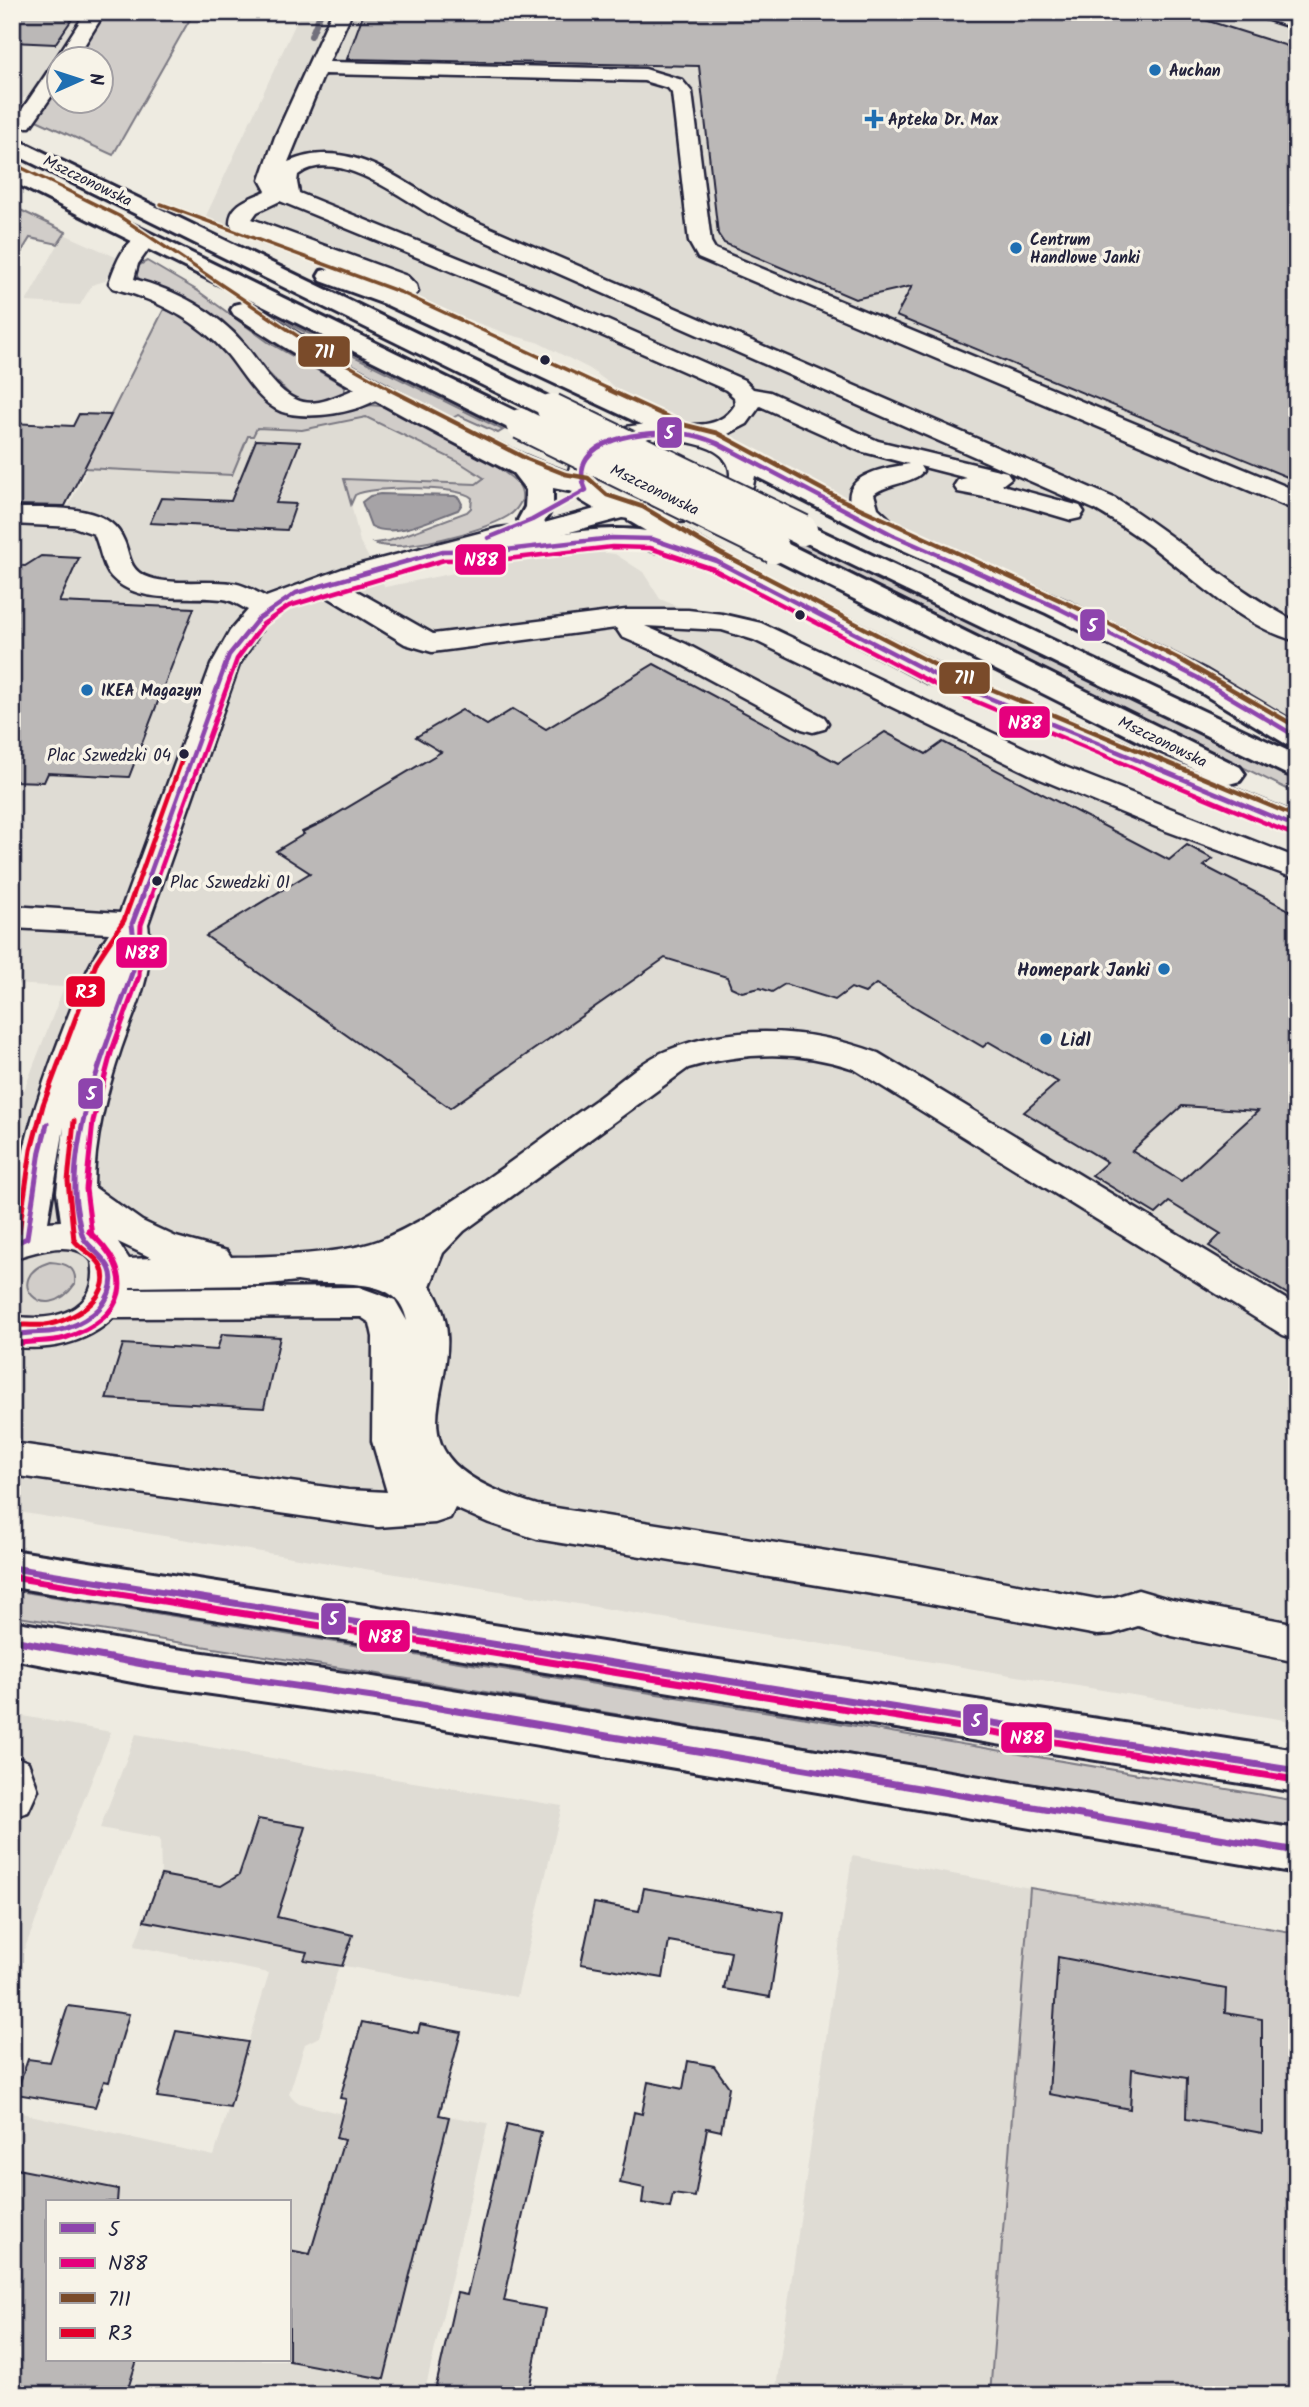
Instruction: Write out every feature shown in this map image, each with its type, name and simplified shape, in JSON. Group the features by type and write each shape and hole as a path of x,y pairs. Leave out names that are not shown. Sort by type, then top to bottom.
{"main road":[{"name":"Mszczonowska","path":"15,145 552,409 1297,766"},
{"name":"Mszczonowska","path":"17,179 114,223 1297,808"},
{"path":"144,207 396,300 688,434"},
{"path":"114,223 297,346 374,391 523,467 585,488"},
{"path":"732,452 895,536 1056,607 1196,677 1297,737"},
{"path":"523,467 540,489 539,507 532,520"},
{"path":"629,512 716,561 937,676 1297,827"},
{"path":"443,551 506,550 629,537 659,541 698,557 716,561"},
{"path":"12,1568 1297,1771"},
{"path":"12,1640 148,1665 373,1697 1297,1851"}],"street":[{"path":"74,46 96,12"},
{"path":"342,12 316,68 271,180 285,195 532,296 735,385 746,395 761,397 869,446 910,471 939,484 1015,495 1071,512"},
{"path":"1263,12 1297,23"},
{"path":"316,68 645,75 675,84 682,92 699,242 706,253 1297,501"},
{"path":"15,145 25,127 18,120 46,85"},
{"path":"285,195 285,179 291,169 314,161 346,162 388,180 442,214 1105,504 1156,537 1249,607 1297,633"},
{"path":"285,195 249,206 241,215 241,223 399,281 406,292 396,300"},
{"path":"142,243 127,263 121,283 152,292 202,318 233,346 283,403 303,409 316,408 352,401 374,391"},
{"path":"664,310 703,333 726,359 789,388 797,399 796,415"},
{"path":"645,414 682,418 700,416 712,410 717,404 717,391 702,372"},
{"path":"688,434 732,452 743,468 742,482 725,501 693,513 666,516 629,512 603,503 585,488 580,473 584,460 604,444 634,434 688,434 718,430 735,421 748,405 746,395"},
{"path":"732,452 762,429 796,415"},
{"path":"869,446 983,473 1071,512 1131,545 1244,628 1297,651"},
{"path":"895,536 864,510 860,494 870,483 910,471"},
{"path":"498,536 512,526 532,520 585,488"},
{"path":"14,1333 63,1330 92,1314 108,1288 109,1258 83,1238 56,1233 20,1242 51,1108 105,964 132,924 225,665 244,631 267,608 296,593 325,584 498,536 547,531 629,512"},
{"path":"12,516 90,521 103,527 116,564 139,584 232,591 267,608"},
{"path":"325,584 415,639 427,642 453,642 595,620 626,618 700,620 763,632 1020,760 1190,830 1297,869"},
{"path":"626,618 632,631 676,650 813,723"},
{"path":"1190,830 1297,884"},
{"path":"12,917 132,924"},
{"path":"83,1238 75,1192 86,1107 133,970 135,948 132,924"},
{"path":"108,1288 300,1268 376,1257 451,1221 676,1060 723,1046 755,1042 814,1047 866,1060 1297,1325"},
{"path":"75,1192 129,1231 166,1249 260,1271"},
{"path":"410,1289 427,1247 451,1221"},
{"path":"300,1268 373,1272 393,1278 419,1297 428,1331 416,1409 416,1436 429,1463 451,1484 485,1504 537,1522 915,1583 1097,1616 1112,1616 1138,1608 1172,1618 1297,1643"},
{"path":"108,1288 359,1302 373,1305 383,1312 390,1325 393,1342 391,1438 401,1476 414,1507"},
{"path":"12,1459 378,1510 485,1504"},
{"path":"12,1776 15,1790 12,1797"}],"shaded area":[{"path":"12,12 90,12 67,46 46,46 46,78 35,94 12,102"},
{"path":"101,12 194,12 113,155 32,118 46,96 46,116 116,116 116,46 79,46"},
{"path":"301,12 1297,12 1297,731 1166,654 620,391 590,369 537,342 254,242 205,218"},
{"path":"12,206 66,232 58,244 30,238 12,267"},
{"path":"64,234 118,258 105,281 92,285 80,305 26,302"},
{"path":"147,261 198,291 268,342 343,385 343,395 324,403 296,401 207,316 173,293 142,283 132,269"},
{"path":"164,309 206,332 294,414 316,417 365,406 389,408 492,459 520,486 522,500 508,516 462,534 402,546 374,543 389,541 467,512 471,508 472,498 450,491 396,489 355,495 351,504 344,479 476,484 484,478 459,462 366,417 302,430 257,428 253,436 248,436 232,475 84,468"},
{"path":"269,314 503,430 498,433 458,415 449,420 307,346 263,317"},
{"path":"366,417 459,462 485,478 476,484 345,479 360,542 385,587 519,560 599,552 615,554 643,572 660,599 677,606 764,623 951,718 1061,767 1297,862 1297,1722 12,1511 12,1098 21,1098 64,987 12,984 12,507 67,510 87,469 232,475 248,436 257,428 302,430"},
{"path":"370,496 455,496 462,504 458,510 414,526 391,531 381,530 371,526 362,502"},
{"path":"799,538 1297,781 1297,794 791,543"},
{"path":"50,1262 69,1267 74,1274 75,1284 63,1297 51,1302 40,1301 32,1296 28,1278 35,1269"},
{"path":"12,1590 850,1725 1297,1801 1297,1829 378,1674 12,1616"},
{"path":"12,1714 111,1732 12,1980"},
{"path":"136,1734 562,1806 517,1997 339,1965 319,2037 305,2044 289,2094 298,2103 342,2114 401,2108 488,2123 424,2395 12,2395 12,2111 214,2156 269,1973 134,1946 161,1875 160,1839 100,1828"},
{"path":"852,1856 1030,1888 990,2395 775,2395"},
{"path":"1030,1888 1297,1933 1297,2395 990,2395"}],"building":[{"path":"12,12 77,12 55,44 12,42"},
{"name":"Centrum Handlowe Janki","path":"364,12 1180,12 1297,49 1297,481 896,316 912,286 855,299 724,243 718,234 699,66 347,59"},
{"path":"79,414 111,415 65,506 12,505 12,423 73,426"},
{"path":"256,440 300,442 276,503 296,504 287,530 150,523 161,498 231,501"},
{"name":"IKEA Magazyn","path":"41,556 79,558 59,602 194,608 129,777 48,773 44,782 12,781 12,565 25,566"},
{"path":"654,664 838,763 885,732 926,754 943,742 1169,860 1187,845 1213,859 1204,866 1297,914 1297,1300 1209,1246 1221,1234 1169,1202 1156,1214 1092,1175 1107,1162 1024,1112 1058,1082 989,1042 983,1047 876,984 865,993 851,988 835,1000 785,984 772,992 760,988 742,992 731,987 727,977 665,958 450,1108 206,936 310,873 276,851 304,834 302,832 441,752 416,737 462,710 487,725 513,709 546,729","holes":["1182,1106 1258,1111 1181,1181 1132,1151"]},
{"path":"222,1334 280,1337 264,1408 106,1399 123,1344 217,1350"},
{"path":"258,1819 306,1827 277,1917 353,1935 342,1966 304,1960 307,1952 144,1921 161,1875 221,1886 239,1875"},
{"path":"644,1888 783,1912 770,1997 724,1989 731,1952 669,1941 663,1978 581,1964 594,1903 639,1911"},
{"path":"1058,1957 1226,1989 1225,2013 1262,2019 1262,2133 1186,2119 1187,2078 1132,2069 1130,2109 1049,2094"},
{"path":"68,2006 129,2014 109,2082 104,2081 95,2107 16,2094 28,2059 50,2062"},
{"path":"362,2022 418,2033 420,2024 461,2032 439,2115 449,2117 384,2379 290,2361 290,2250 310,2254 344,2140 336,2138 346,2099 340,2098"},
{"path":"176,2031 248,2042 230,2107 157,2097"},
{"path":"688,2061 714,2066 729,2087 721,2131 707,2128 695,2197 673,2194 670,2208 642,2203 644,2188 620,2183 634,2112 642,2114 648,2082 683,2089"},
{"path":"507,2124 541,2132 504,2301 545,2309 528,2395 434,2395 457,2293 467,2295"},
{"path":"12,2168 118,2189 117,2200 46,2200 46,2362 136,2362 126,2395 12,2395"}],"waterway":[{"path":"311,36 321,12"}],"transit line":[{"name":"711","path":"16,165 119,216 302,339 378,383 527,459 565,474 588,478 607,495 643,507 720,553 941,668 1297,817"},
{"name":"711","path":"161,204 400,292 685,425 717,433 842,500 1119,628 1297,727"},
{"name":"5","path":"488,538 532,520 586,490 581,477 583,462 603,444 654,433 694,435 717,443 895,536 1056,607 1196,677 1297,737"},
{"name":"5","path":"12,1336 60,1330 78,1323 104,1304 110,1292 112,1279 108,1265 99,1251 83,1238 75,1192 86,1107 133,970 135,948 132,924 229,655 242,635 258,619 296,593 443,551 506,550 612,538 652,539 716,561 937,676 1297,827"},
{"name":"N88","path":"92,1236 86,1189 89,1144 104,1076 139,976 141,925 237,659 263,624 289,606 444,560 507,559 612,547 650,548 713,569 934,684 1294,835"},
{"name":"R3","path":"12,1235 19,1232 31,1150 43,1105 97,961 124,920 184,754"},
{"name":"R3","path":"12,1326 55,1323 88,1306 102,1288 104,1277 101,1266 74,1240 68,1181 74,1121"},
{"name":"5","path":"12,1245 27,1238 40,1151 47,1124"},
{"name":"N88","path":"16,1344 65,1338 85,1330 113,1306 121,1277 116,1261 105,1246 88,1231"},
{"name":"5","path":"12,1568 1297,1771"},
{"name":"N88","path":"12,1577 1296,1780"},
{"name":"5","path":"12,1640 148,1665 373,1697 1297,1851"}],"place":[{"name":"Auchan","path":"1155,70"},
{"name":"Apteka Dr. Max","path":"874,119"},
{"name":"Centrum Handlowe Janki","path":"1016,248"},
{"name":"IKEA Magazyn","path":"87,690"},
{"name":"Plac Szwedzki 04","path":"184,754"},
{"name":"Plac Szwedzki 01","path":"157,881"},
{"name":"Homepark Janki","path":"1164,969"},
{"name":"Lidl","path":"1046,1039"}]}
